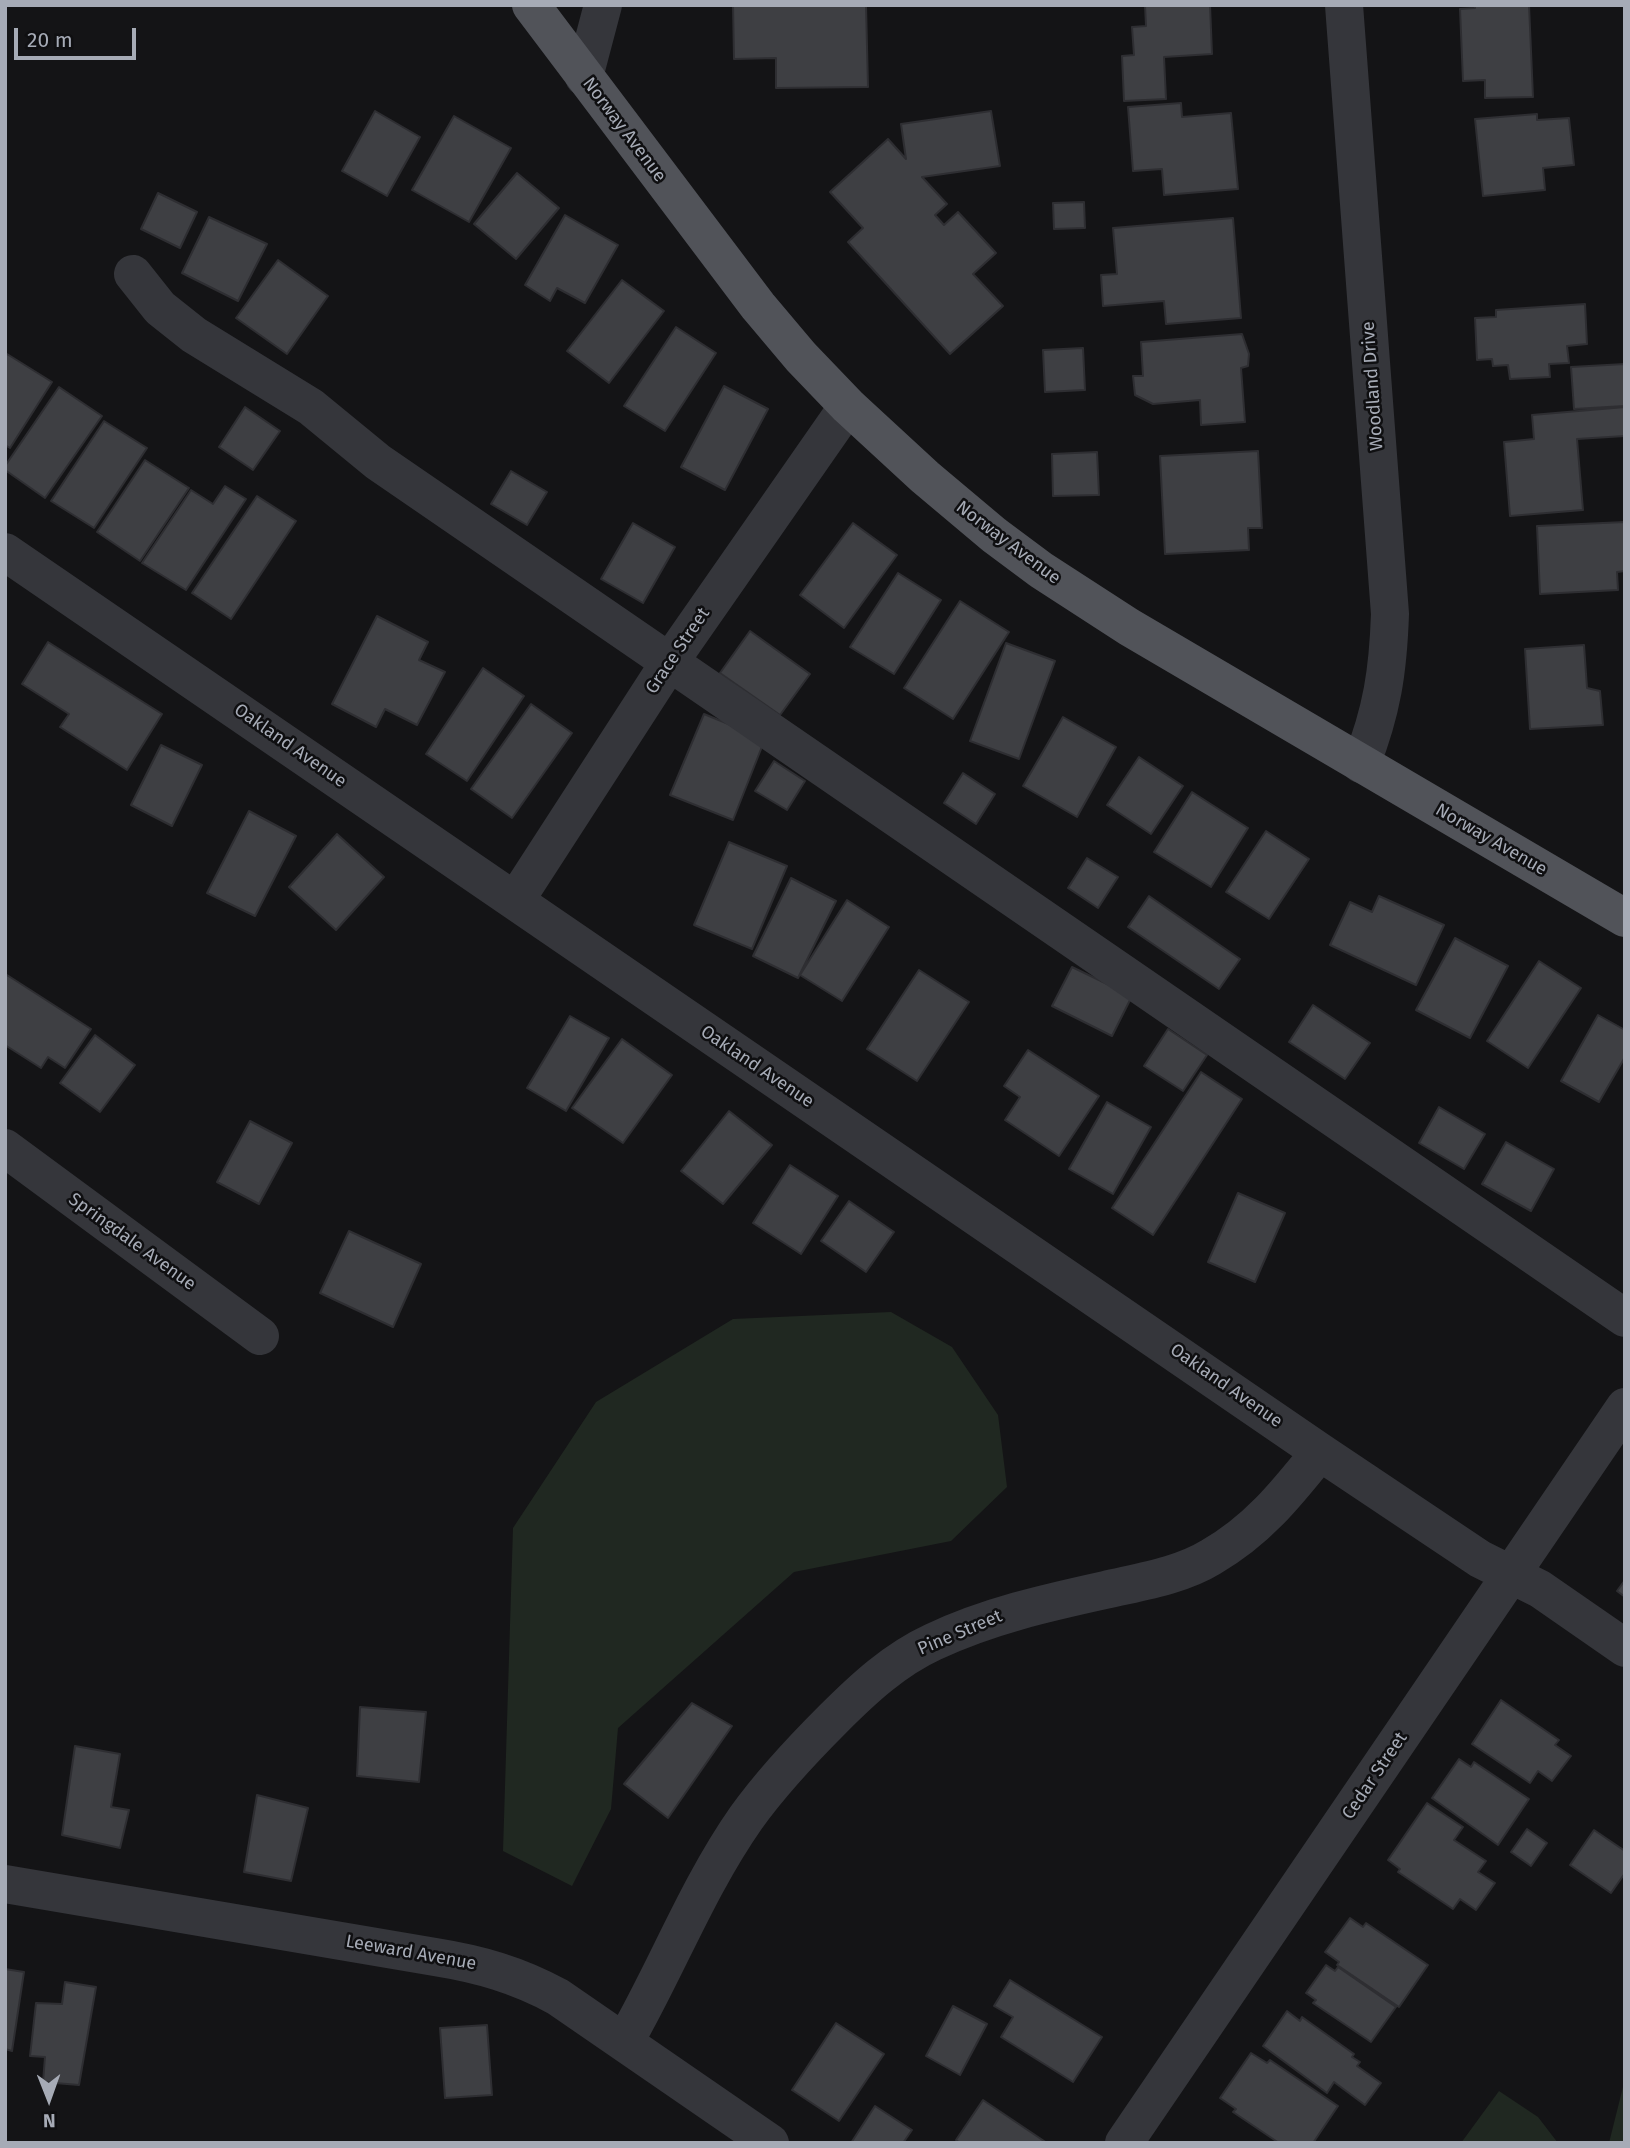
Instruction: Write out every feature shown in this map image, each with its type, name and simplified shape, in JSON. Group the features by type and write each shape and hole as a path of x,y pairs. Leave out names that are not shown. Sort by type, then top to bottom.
{"main road":[{"name":"Norway Avenue","path":"531,5 758,306 801,357 848,406 925,477 994,535 1041,570 1196,668 1625,918"}],"street":[{"path":"584,77 603,5"},
{"name":"Woodland Drive","path":"1344,5 1390,614 1389,663 1382,702 1361,764"},
{"path":"133,274 160,308 194,335 311,407 378,462 1625,1318"},
{"name":"Grace Street","path":"515,901 669,663 848,406"},
{"name":"Oakland Avenue","path":"5,552 1320,1452 1480,1559 1540,1589 1625,1648"},
{"name":"Springdale Avenue","path":"5,1148 260,1336"},
{"name":"Cedar Street","path":"1124,2143 1625,1408"},
{"name":"Pine Street","path":"625,2041 702,1892 746,1818 781,1774 860,1691 895,1664 932,1642 1007,1612 1166,1575 1209,1559 1244,1534 1282,1500 1320,1452"},
{"name":"Leeward Avenue","path":"5,1884 472,1963 533,1983 625,2041 770,2143"}],"shaded area":[{"path":"891,1312 952,1347 998,1415 1007,1487 951,1541 794,1572 618,1728 611,1809 572,1886 503,1851 513,1528 596,1402 733,1319"},
{"path":"1623,2087 1625,2143 1609,2143"},
{"path":"1499,2091 1538,2117 1558,2143 1461,2143"}],"building":[{"path":"733,5 866,5 868,87 776,88 776,58 734,59"},
{"path":"1145,5 1210,5 1212,54 1164,57 1166,99 1124,101 1122,56 1134,55 1132,27 1146,26"},
{"path":"1475,5 1529,5 1533,97 1485,98 1485,80 1463,81 1460,9 1475,8"},
{"path":"1181,103 1182,117 1231,113 1238,189 1164,195 1162,169 1133,171 1128,107"},
{"path":"375,111 420,137 387,196 342,171"},
{"path":"991,111 1000,166 922,177 947,204 935,215 944,225 958,212 996,253 973,274 1003,306 950,354 848,242 863,228 830,192 888,139 906,159 901,124"},
{"path":"1537,114 1537,120 1569,118 1574,165 1543,168 1545,190 1483,196 1475,119"},
{"path":"454,116 511,148 469,222 412,190"},
{"path":"517,173 559,208 516,259 474,224"},
{"path":"158,193 197,212 180,248 141,229"},
{"path":"1084,202 1085,228 1054,229 1053,203"},
{"path":"565,215 618,245 585,303 557,288 550,301 525,285"},
{"path":"209,217 267,244 238,301 182,273"},
{"path":"1233,218 1241,318 1166,324 1164,301 1103,306 1101,275 1117,274 1113,228"},
{"path":"278,260 328,296 287,354 236,318"},
{"path":"622,280 664,311 609,383 567,351"},
{"path":"1585,304 1587,344 1567,346 1569,363 1549,364 1550,377 1510,379 1508,365 1493,366 1492,359 1477,360 1475,318 1496,317 1496,310"},
{"path":"676,327 716,353 665,431 624,406"},
{"path":"1242,334 1249,354 1248,366 1241,368 1245,422 1201,425 1200,400 1153,404 1135,395 1133,376 1143,376 1141,342"},
{"path":"1083,348 1085,390 1045,392 1043,350"},
{"path":"7,354 52,382 10,448 5,445"},
{"path":"1625,364 1625,406 1574,409 1571,367"},
{"path":"724,386 768,409 725,490 681,467"},
{"path":"59,387 102,416 45,498 5,470 5,466"},
{"path":"245,407 280,431 253,470 219,447"},
{"path":"1625,407 1625,436 1577,439 1583,510 1510,516 1504,442 1534,439 1532,415"},
{"path":"104,421 147,448 94,528 51,501"},
{"path":"1258,451 1262,528 1248,528 1249,550 1165,554 1160,456"},
{"path":"1097,452 1099,495 1053,496 1052,454"},
{"path":"145,460 189,488 140,561 97,532"},
{"path":"511,471 547,492 527,525 491,504"},
{"path":"225,486 246,499 186,590 142,563 191,490 213,504"},
{"path":"257,496 296,521 231,619 192,593"},
{"path":"1625,522 1625,571 1617,572 1618,590 1540,594 1537,526"},
{"path":"633,523 675,547 643,603 601,579"},
{"path":"853,523 897,555 844,628 800,595"},
{"path":"898,573 941,600 894,674 850,647"},
{"path":"960,601 1009,632 953,719 904,688"},
{"path":"377,616 428,642 419,660 445,672 417,725 385,709 376,727 332,704"},
{"path":"750,631 810,674 780,715 720,673"},
{"path":"48,642 162,714 127,770 60,727 69,714 22,684"},
{"path":"1006,643 1055,661 1019,759 970,741"},
{"path":"1584,645 1587,688 1600,691 1603,725 1530,729 1525,649"},
{"path":"483,668 524,696 467,781 426,754"},
{"path":"531,704 572,733 512,818 471,789"},
{"path":"704,714 765,739 733,820 670,795"},
{"path":"1063,717 1116,747 1077,817 1023,786"},
{"path":"161,745 202,765 172,826 131,805"},
{"path":"1139,757 1183,786 1151,834 1107,805"},
{"path":"774,761 805,781 787,810 755,791"},
{"path":"963,773 995,794 976,824 944,803"},
{"path":"1192,792 1248,828 1211,887 1154,852"},
{"path":"249,811 296,836 255,916 207,893"},
{"path":"1266,831 1309,859 1269,919 1226,892"},
{"path":"337,834 384,877 336,930 289,887"},
{"path":"729,842 787,866 752,949 694,925"},
{"path":"1087,858 1118,877 1098,908 1068,888"},
{"path":"791,878 836,901 798,978 753,956"},
{"path":"1149,896 1240,959 1219,989 1128,927"},
{"path":"1379,896 1444,925 1416,985 1330,945 1350,902 1372,912"},
{"path":"847,900 889,927 842,1001 800,975"},
{"path":"1455,938 1508,966 1470,1038 1416,1010"},
{"path":"1539,961 1581,988 1528,1068 1487,1041"},
{"path":"1072,967 1132,996 1112,1036 1052,1006"},
{"path":"919,970 969,1002 917,1081 867,1049"},
{"path":"7,975 91,1029 65,1068 48,1057 41,1068 5,1045"},
{"path":"1313,1005 1370,1043 1345,1079 1289,1042"},
{"path":"1598,1015 1625,1030 1625,1057 1599,1102 1561,1081"},
{"path":"570,1016 609,1038 566,1111 527,1088"},
{"path":"1168,1029 1207,1055 1183,1091 1144,1066"},
{"path":"95,1035 135,1065 100,1112 60,1083"},
{"path":"622,1039 672,1075 623,1143 572,1108"},
{"path":"1028,1050 1099,1096 1059,1156 1005,1120 1020,1097 1004,1086"},
{"path":"1201,1072 1242,1099 1153,1235 1112,1208"},
{"path":"1107,1102 1151,1127 1113,1194 1069,1169"},
{"path":"1439,1107 1485,1134 1464,1169 1419,1143"},
{"path":"729,1111 772,1145 723,1204 681,1171"},
{"path":"250,1121 292,1143 259,1204 217,1182"},
{"path":"1506,1142 1554,1169 1531,1211 1482,1184"},
{"path":"790,1165 838,1196 801,1254 753,1223"},
{"path":"1238,1193 1285,1213 1255,1282 1208,1262"},
{"path":"849,1201 894,1232 866,1272 821,1241"},
{"path":"349,1231 421,1264 393,1327 320,1293"},
{"path":"1625,1580 1625,1597 1617,1591"},
{"path":"1501,1700 1559,1740 1555,1745 1571,1756 1552,1781 1538,1771 1530,1783 1472,1744"},
{"path":"692,1703 732,1726 668,1818 624,1784"},
{"path":"360,1707 426,1712 419,1782 357,1776"},
{"path":"75,1746 120,1754 111,1807 129,1810 120,1848 62,1835"},
{"path":"1459,1759 1471,1767 1474,1762 1529,1799 1498,1845 1432,1798"},
{"path":"257,1795 308,1808 291,1881 244,1872"},
{"path":"1427,1803 1463,1827 1454,1840 1486,1861 1478,1872 1495,1883 1476,1910 1460,1899 1453,1909 1398,1872 1400,1869 1388,1860"},
{"path":"1527,1829 1547,1843 1531,1866 1511,1852"},
{"path":"1594,1830 1625,1851 1625,1873 1611,1893 1570,1865"},
{"path":"1350,1918 1363,1927 1366,1923 1428,1965 1399,2007 1337,1965 1339,1962 1325,1952"},
{"path":"1326,1965 1335,1971 1338,1967 1396,2007 1371,2042 1313,2003 1316,2000 1306,1993"},
{"path":"5,1969 24,1972 12,2051 5,2049"},
{"path":"1010,1980 1102,2037 1073,2082 1001,2037 1013,2017 994,2006"},
{"path":"65,1982 96,1987 79,2085 43,2082 45,2057 30,2056 36,2003 62,2004"},
{"path":"953,2006 987,2024 960,2075 926,2056"},
{"path":"1287,2011 1300,2021 1302,2017 1354,2054 1352,2057 1360,2062 1357,2066 1381,2083 1365,2105 1334,2082 1327,2093 1263,2046"},
{"path":"836,2023 884,2054 839,2121 792,2090"},
{"path":"487,2025 492,2095 445,2098 440,2028"},
{"path":"1251,2053 1267,2063 1270,2060 1338,2106 1313,2143 1279,2143 1233,2112 1236,2109 1220,2098"},
{"path":"983,2100 1047,2143 960,2143 956,2140"},
{"path":"875,2106 912,2130 903,2143 851,2143"}]}
